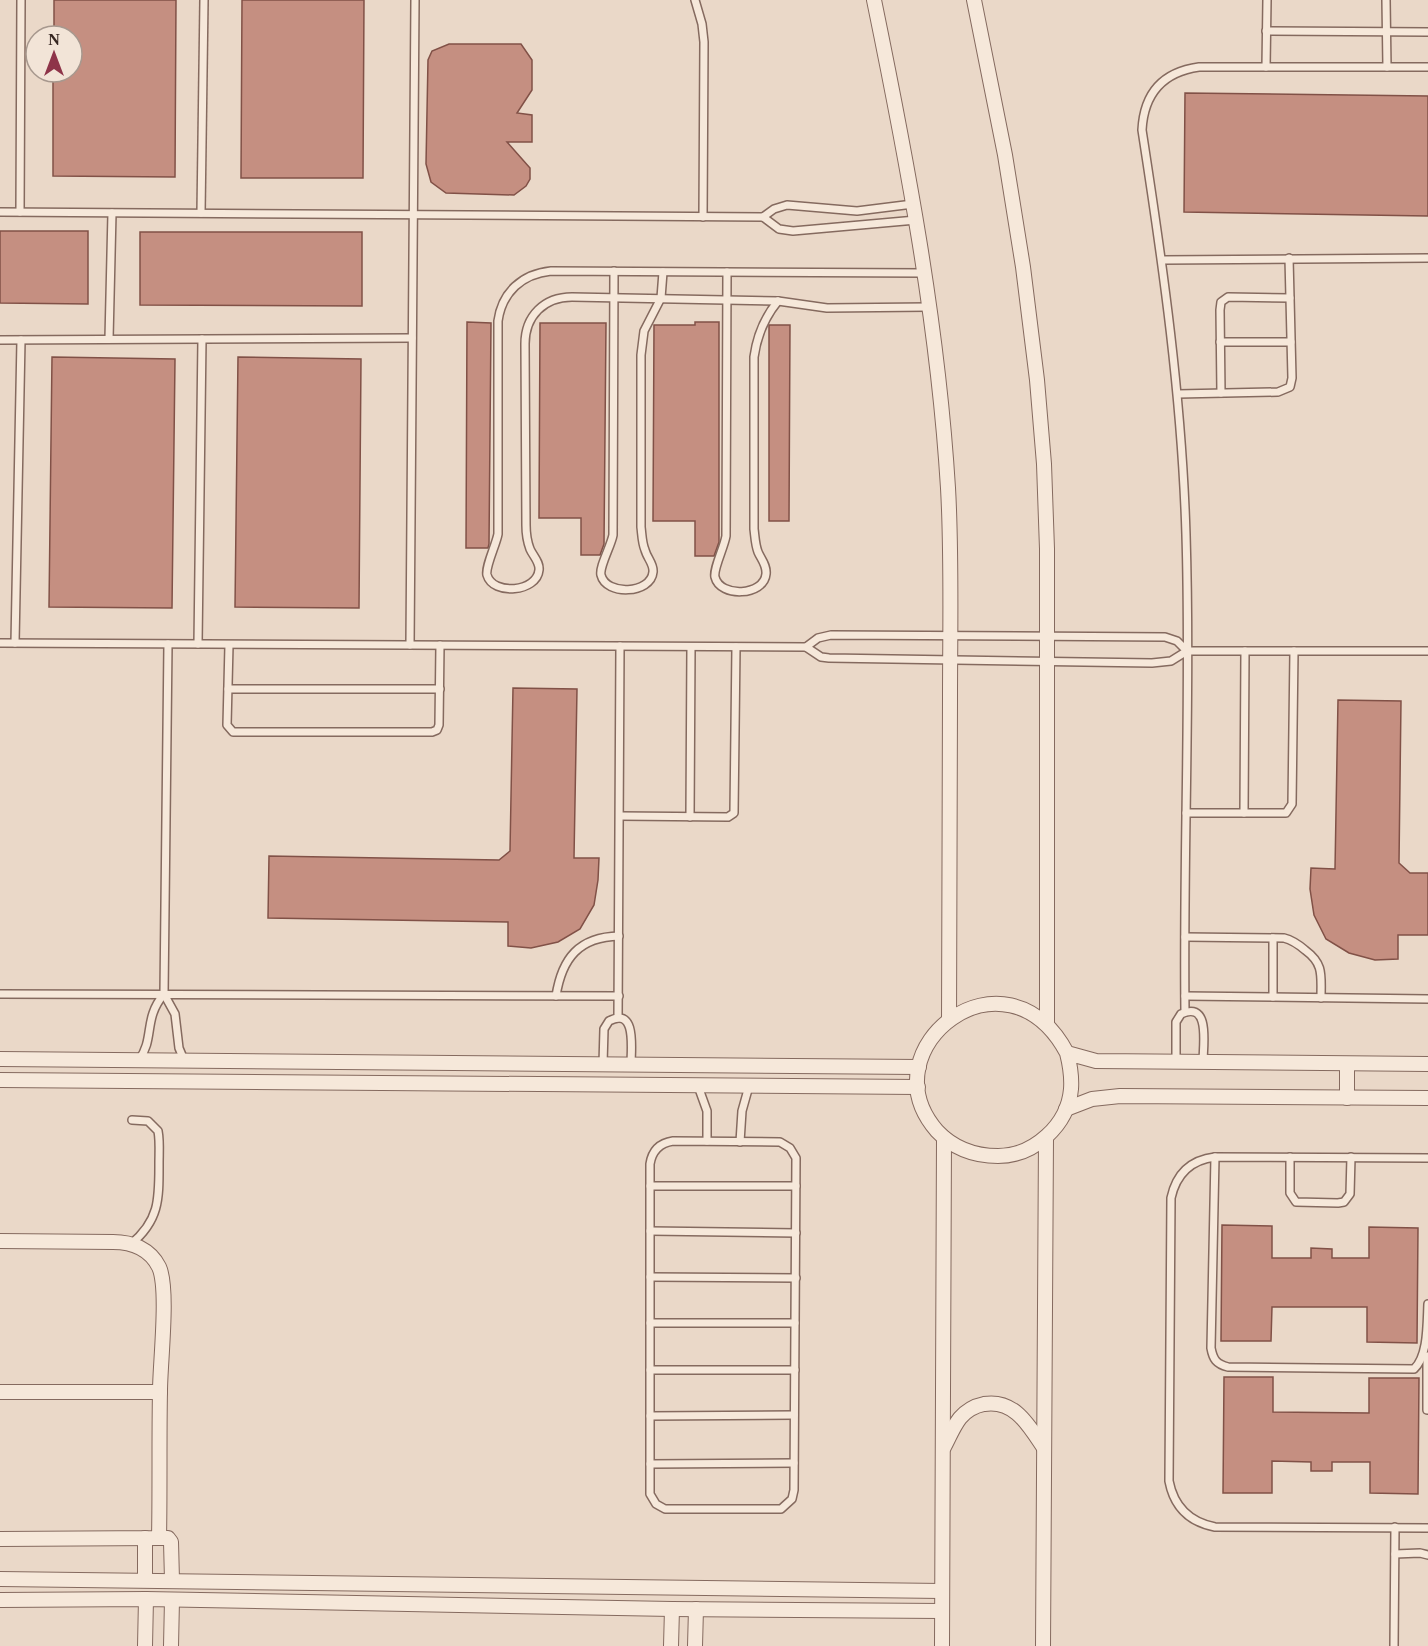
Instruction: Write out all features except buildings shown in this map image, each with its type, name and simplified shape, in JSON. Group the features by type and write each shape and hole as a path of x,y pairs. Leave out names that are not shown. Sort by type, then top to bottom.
{"street":[{"path":"874,0 916,220 948,489 949,1018"},
{"path":"974,0 1005,155 1023,267 1037,380 1046,517 1047,1023"},
{"path":"999,1004 1024,1009 1047,1023 1059,1037 1072,1071 1071,1091 1058,1125 1046,1138 1027,1150 1006,1156 984,1156 963,1150 944,1138 931,1124 922,1106 918,1087 919,1067 925,1048 935,1032 949,1018 973,1006 999,1004"},
{"path":"1067,1053 1096,1061 1428,1064"},
{"path":"0,1059 919,1067"},
{"path":"1347,1064 1347,1098"},
{"path":"0,1080 918,1087"},
{"path":"1066,1109 1092,1099 1120,1095 1428,1098"},
{"path":"942,1646 944,1138"},
{"path":"1043,1646 1046,1138"},
{"path":"0,1241 131,1244 150,1255 160,1269 162,1278 160,1392 152,1538 145,1580"},
{"path":"0,1392 160,1392"},
{"path":"943,1448 959,1419 968,1410 992,1403 1004,1405 1015,1411 1024,1419 1044,1448"},
{"path":"0,1539 168,1538 171,1542 172,1580"},
{"path":"0,1579 942,1591"},
{"path":"0,1600 146,1599 672,1609 942,1611"},
{"path":"145,1646 146,1599"},
{"path":"171,1646 172,1600"},
{"path":"671,1646 672,1609"},
{"path":"695,1646 696,1609"}],"lane":[{"path":"20,212 21,0"},
{"path":"201,213 204,0"},
{"path":"410,645 415,0"},
{"path":"695,0 702,24 704,42 703,217"},
{"path":"1266,67 1267,0"},
{"path":"1386,0 1387,67"},
{"path":"1266,31 1428,32"},
{"path":"1185,1012 1186,536 1178,394 1162,260 1142,130 1143,116 1151,95 1166,79 1187,69 1428,67"},
{"path":"763,218 774,209 787,205 857,211 913,204"},
{"path":"0,212 763,218 779,229 793,231 916,220"},
{"path":"109,339 112,213"},
{"path":"1178,394 1278,392 1290,387 1292,378 1289,258"},
{"path":"1162,260 1428,258"},
{"path":"614,271 613,535 601,573 609,585 628,589 644,586 653,574 652,564 643,544 641,527 641,356 648,320 661,298 663,272"},
{"path":"924,273 541,272 531,275 515,286 503,302 498,321 498,534 495,550 487,568 491,582 515,588 530,584 539,572 528,542 526,525 525,344 527,325 537,309 553,299 572,297 778,301 827,308 928,307"},
{"path":"728,272 726,536 714,575 722,587 742,591 761,585 766,576 765,566 756,545 754,529 754,357 764,321 778,301"},
{"path":"1221,393 1220,305 1224,298 1290,298"},
{"path":"0,340 412,338"},
{"path":"198,644 202,339"},
{"path":"15,643 21,340"},
{"path":"1220,342 1291,342"},
{"path":"806,647 818,638 831,635 1165,637 1177,641 1187,651"},
{"path":"0,643 806,647 821,657 829,658 950,658 1165,663 1187,651 1428,651"},
{"path":"168,644 164,994 175,1014 179,1048 184,1060"},
{"path":"229,645 227,725 233,732 432,732 439,725 440,645"},
{"path":"618,1018 621,646"},
{"path":"690,817 691,647"},
{"path":"620,816 728,817 734,813 736,647"},
{"path":"1244,813 1245,651"},
{"path":"1186,813 1286,813 1290,809 1292,804 1293,651"},
{"path":"228,689 440,689"},
{"path":"556,996 564,966 575,951 599,938 619,936"},
{"path":"1185,938 1292,940 1316,957 1321,971 1322,998"},
{"path":"1273,938 1273,997"},
{"path":"0,994 619,996"},
{"path":"139,1060 146,1048 150,1017 164,994"},
{"path":"1185,996 1428,999"},
{"path":"1176,1063 1176,1022 1185,1012 1194,1012 1199,1015 1203,1023 1203,1063"},
{"path":"603,1064 604,1029 609,1021 618,1018 627,1022 631,1029 630,1064"},
{"path":"698,1086 707,1110 707,1141"},
{"path":"740,1142 742,1110 749,1086"},
{"path":"131,1244 141,1236 153,1218 157,1209 159,1189 158,1131 148,1121 132,1120"},
{"path":"673,1141 740,1142 780,1142 790,1148 796,1158 792,1499 786,1507 776,1510 660,1507 650,1494 651,1158 661,1144 673,1141"},
{"path":"1215,1157 1211,1348 1215,1361 1228,1367 1406,1370 1414,1369 1419,1365 1427,1350"},
{"path":"1428,1158 1215,1157 1199,1160 1185,1169 1175,1183 1171,1198 1170,1481 1175,1500 1187,1516 1215,1527 1428,1528"},
{"path":"1290,1157 1290,1193 1296,1202 1303,1204 1338,1203 1347,1199 1350,1194 1351,1157"},
{"path":"650,1186 796,1186"},
{"path":"650,1231 796,1233"},
{"path":"650,1277 796,1278"},
{"path":"1427,1410 1428,1304"},
{"path":"650,1323 795,1323"},
{"path":"650,1370 795,1370"},
{"path":"650,1416 794,1415"},
{"path":"650,1464 794,1463"},
{"path":"1394,1646 1395,1527"},
{"path":"1395,1554 1420,1553 1428,1556"}]}
